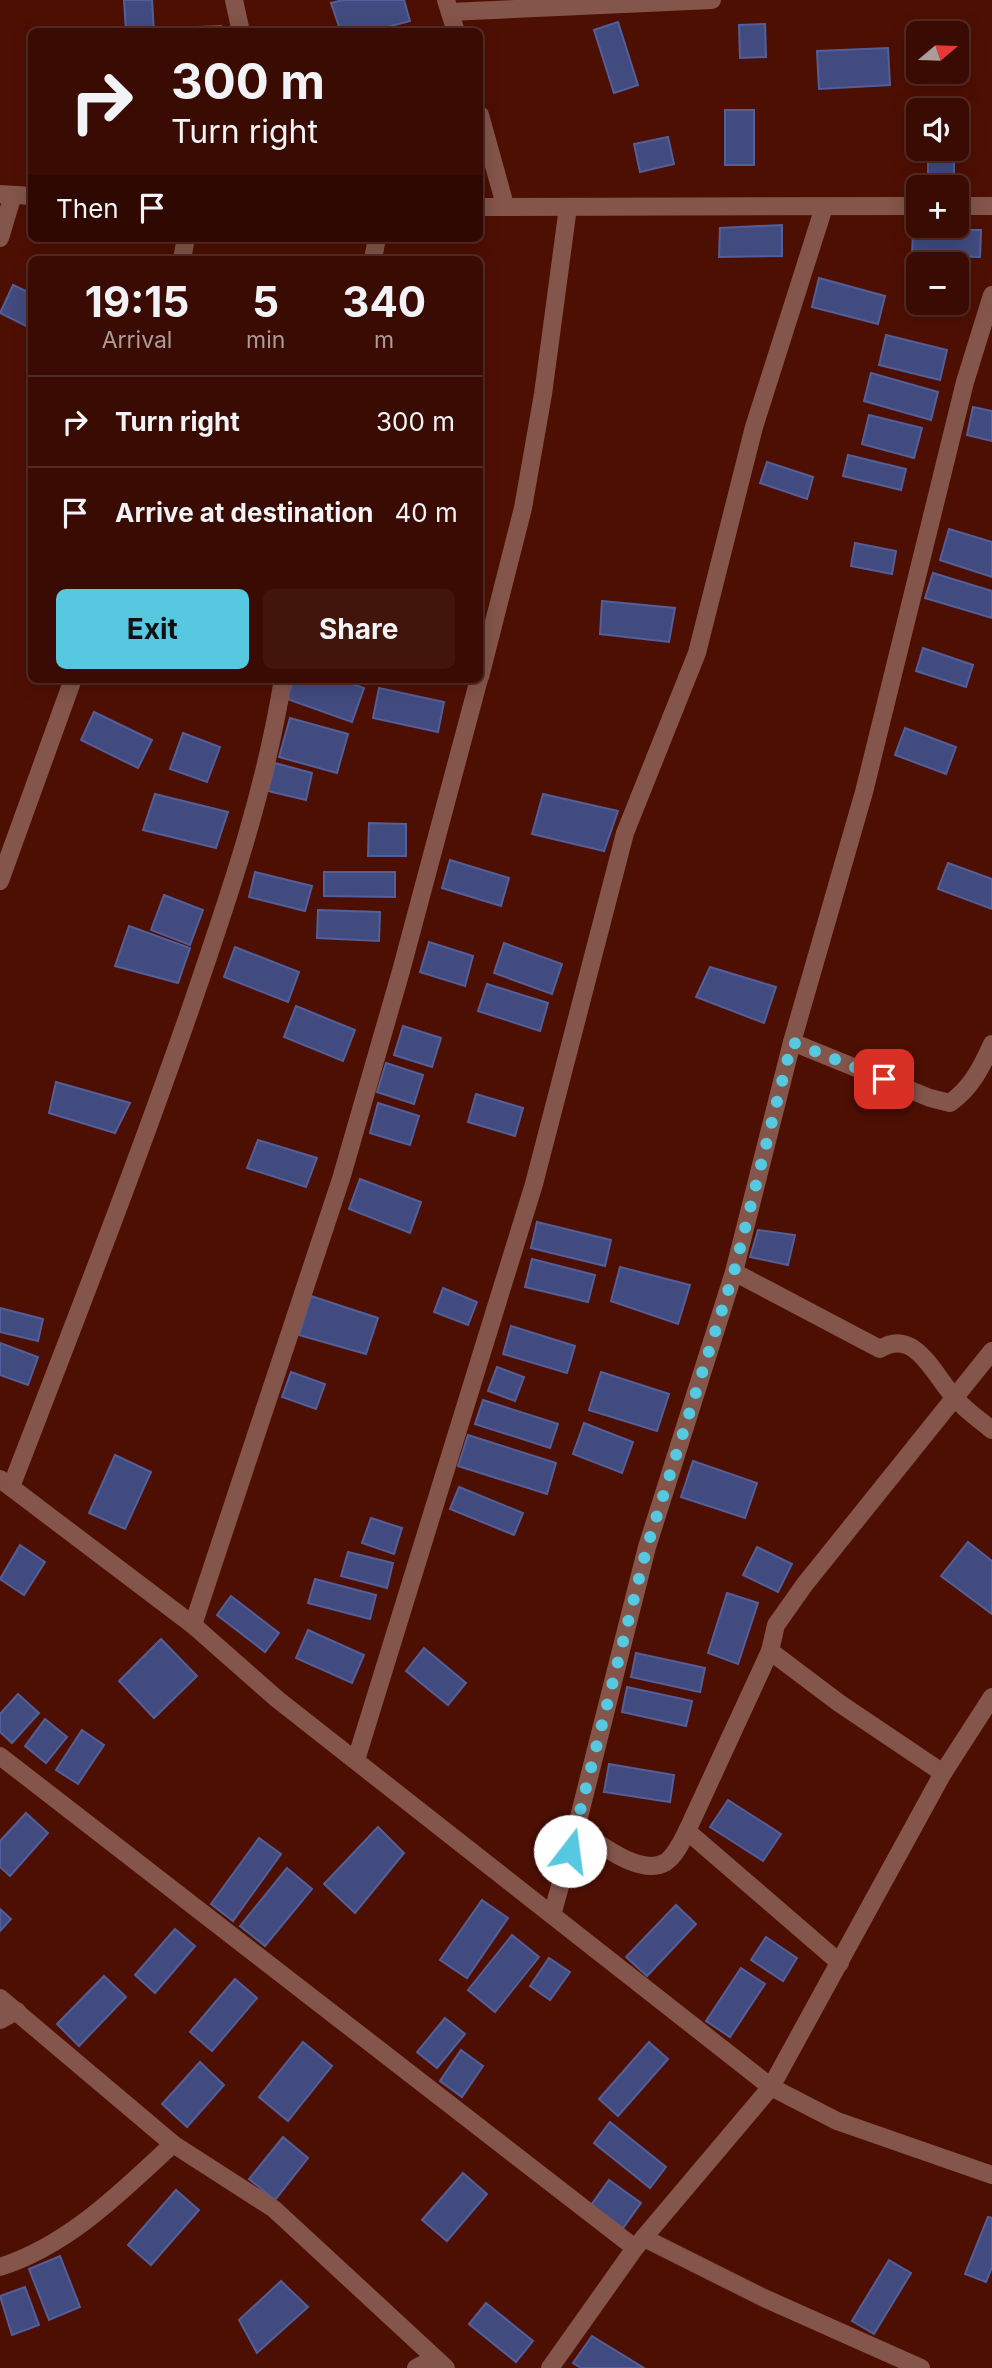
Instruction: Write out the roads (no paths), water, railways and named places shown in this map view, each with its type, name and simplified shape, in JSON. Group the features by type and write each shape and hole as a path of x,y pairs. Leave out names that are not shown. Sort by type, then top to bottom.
{"street":[{"path":"234,0 240,28"},
{"path":"455,28 448,6 712,0"},
{"path":"483,126 505,205"},
{"path":"0,238 6,194 28,196"},
{"path":"969,206 992,205"},
{"path":"483,207 906,206"},
{"path":"483,663 523,508 543,394 568,207"},
{"path":"356,1760 534,1184 625,833 697,653 754,427 824,207"},
{"path":"552,1915 647,1547 734,1272 792,1042 864,792 965,382 992,295"},
{"path":"0,881 72,683"},
{"path":"281,683 274,730 246,846 155,1112 6,1483 193,1625 277,1699 771,2087 836,2121 992,2175"},
{"path":"193,1625 341,1180 401,971 478,683"},
{"path":"792,1042 930,1098 950,1103 965,1092 978,1074 992,1044"},
{"path":"734,1272 880,1349 888,1343 902,1343 917,1349 955,1399 992,1430"},
{"path":"576,1829 638,1865 653,1867 666,1862 676,1852 770,1651 776,1625 992,1351"},
{"path":"770,1651 839,1703 943,1773"},
{"path":"550,2368 639,2243 771,2087 943,1773 992,1697"},
{"path":"0,1756 639,2243 921,2368"},
{"path":"688,1831 840,1963"},
{"path":"0,1998 173,2144 274,2209 440,2363"},
{"path":"0,2020 17,2011"},
{"path":"0,2267 23,2260 92,2218 173,2144"},
{"path":"416,2368 440,2363"}]}
